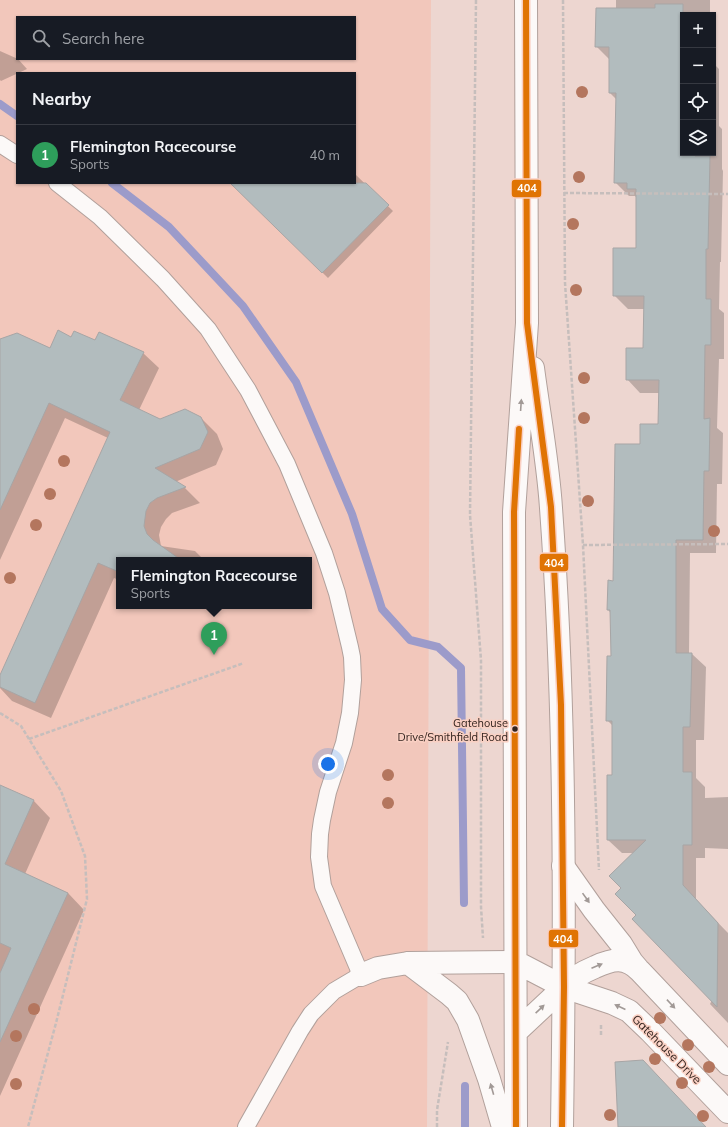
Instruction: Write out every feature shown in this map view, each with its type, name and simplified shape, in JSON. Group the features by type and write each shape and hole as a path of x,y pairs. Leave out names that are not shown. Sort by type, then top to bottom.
{"main road":[{"path":"516,1127 514,512 527,323 526,0"},
{"path":"527,323 551,507 561,704 564,987 562,1127"},
{"path":"563,866 594,910 621,944 632,962 728,1064"},
{"path":"516,1032 576,976 609,961 620,960 628,962 638,969"},
{"path":"361,975 378,968 408,963 516,962"},
{"name":"Gatehouse Drive","path":"516,962 564,987 620,1006 635,1016 728,1112"},
{"path":"408,963 457,1001 468,1020 489,1079 503,1127"}],"lane":[{"path":"0,144 16,154"},
{"path":"58,184 100,217 164,279 208,329 248,390 287,464 324,553 337,593 350,647 353,674 350,713 344,743 328,792 320,834 319,857 323,886 361,975 334,991 311,1014 246,1127"}],"path":[{"path":"476,0 470,515 481,660 481,907 484,962"},
{"path":"563,0 565,283 583,545 599,871"},
{"path":"564,193 728,194"},
{"path":"583,545 728,544"},
{"path":"29,739 244,663"},
{"path":"0,713 21,726 61,791 85,856 87,899 28,1127"},
{"path":"601,999 601,1036"},
{"path":"437,1127 437,1110 450,1027 468,1020"}],"shaded area":[{"path":"0,0 431,0 427,1127 0,1127"}],"building":[{"path":"655,4 683,4 683,12 680,12 680,156 710,156 708,249 706,249 706,299 711,299 711,345 705,345 704,419 710,418 709,471 704,471 703,540 676,540 676,653 692,653 690,727 683,727 683,772 692,772 692,845 683,845 683,885 718,923 717,1007 632,919 636,915 615,894 621,888 609,876 646,840 607,840 607,775 612,775 612,721 606,721 607,656 611,656 610,610 607,610 608,580 613,581 615,444 640,444 640,424 658,424 659,380 626,380 626,348 643,348 644,296 613,296 613,248 636,248 636,189 627,189 627,183 614,183 616,93 609,93 609,47 595,47 596,8 655,8"},
{"path":"366,183 389,205 322,273 231,184"},
{"path":"58,330 71,337 74,331 95,340 99,332 144,352 120,400 160,419 185,409 201,417 208,432 200,449 155,468 186,487 157,498 150,503 146,511 144,526 147,534 153,540 177,557 116,557 116,571 98,563 35,703 0,687 0,675 110,432 49,403 0,510 0,339 17,333 50,348"},
{"path":"0,785 34,800 5,864 68,893 0,1042 0,973 11,948 0,943"},
{"path":"643,1060 706,1127 618,1127 615,1062"}],"waterway":[{"path":"0,104 16,115"},
{"path":"113,184 169,227 243,306 296,382 352,514 382,609 410,640 438,647 461,668 464,903"},
{"path":"465,1086 465,1127"}],"transit line":[{"name":"404","path":"526,0 527,323 551,507 561,705 564,987 562,1127"},
{"name":"404","path":"516,1127 514,512 519,429"}],"place":[{"name":"Flemington Racecourse","path":"214,655"},
{"name":"Gatehouse Drive/Smithfield Road","path":"515,729"}]}
